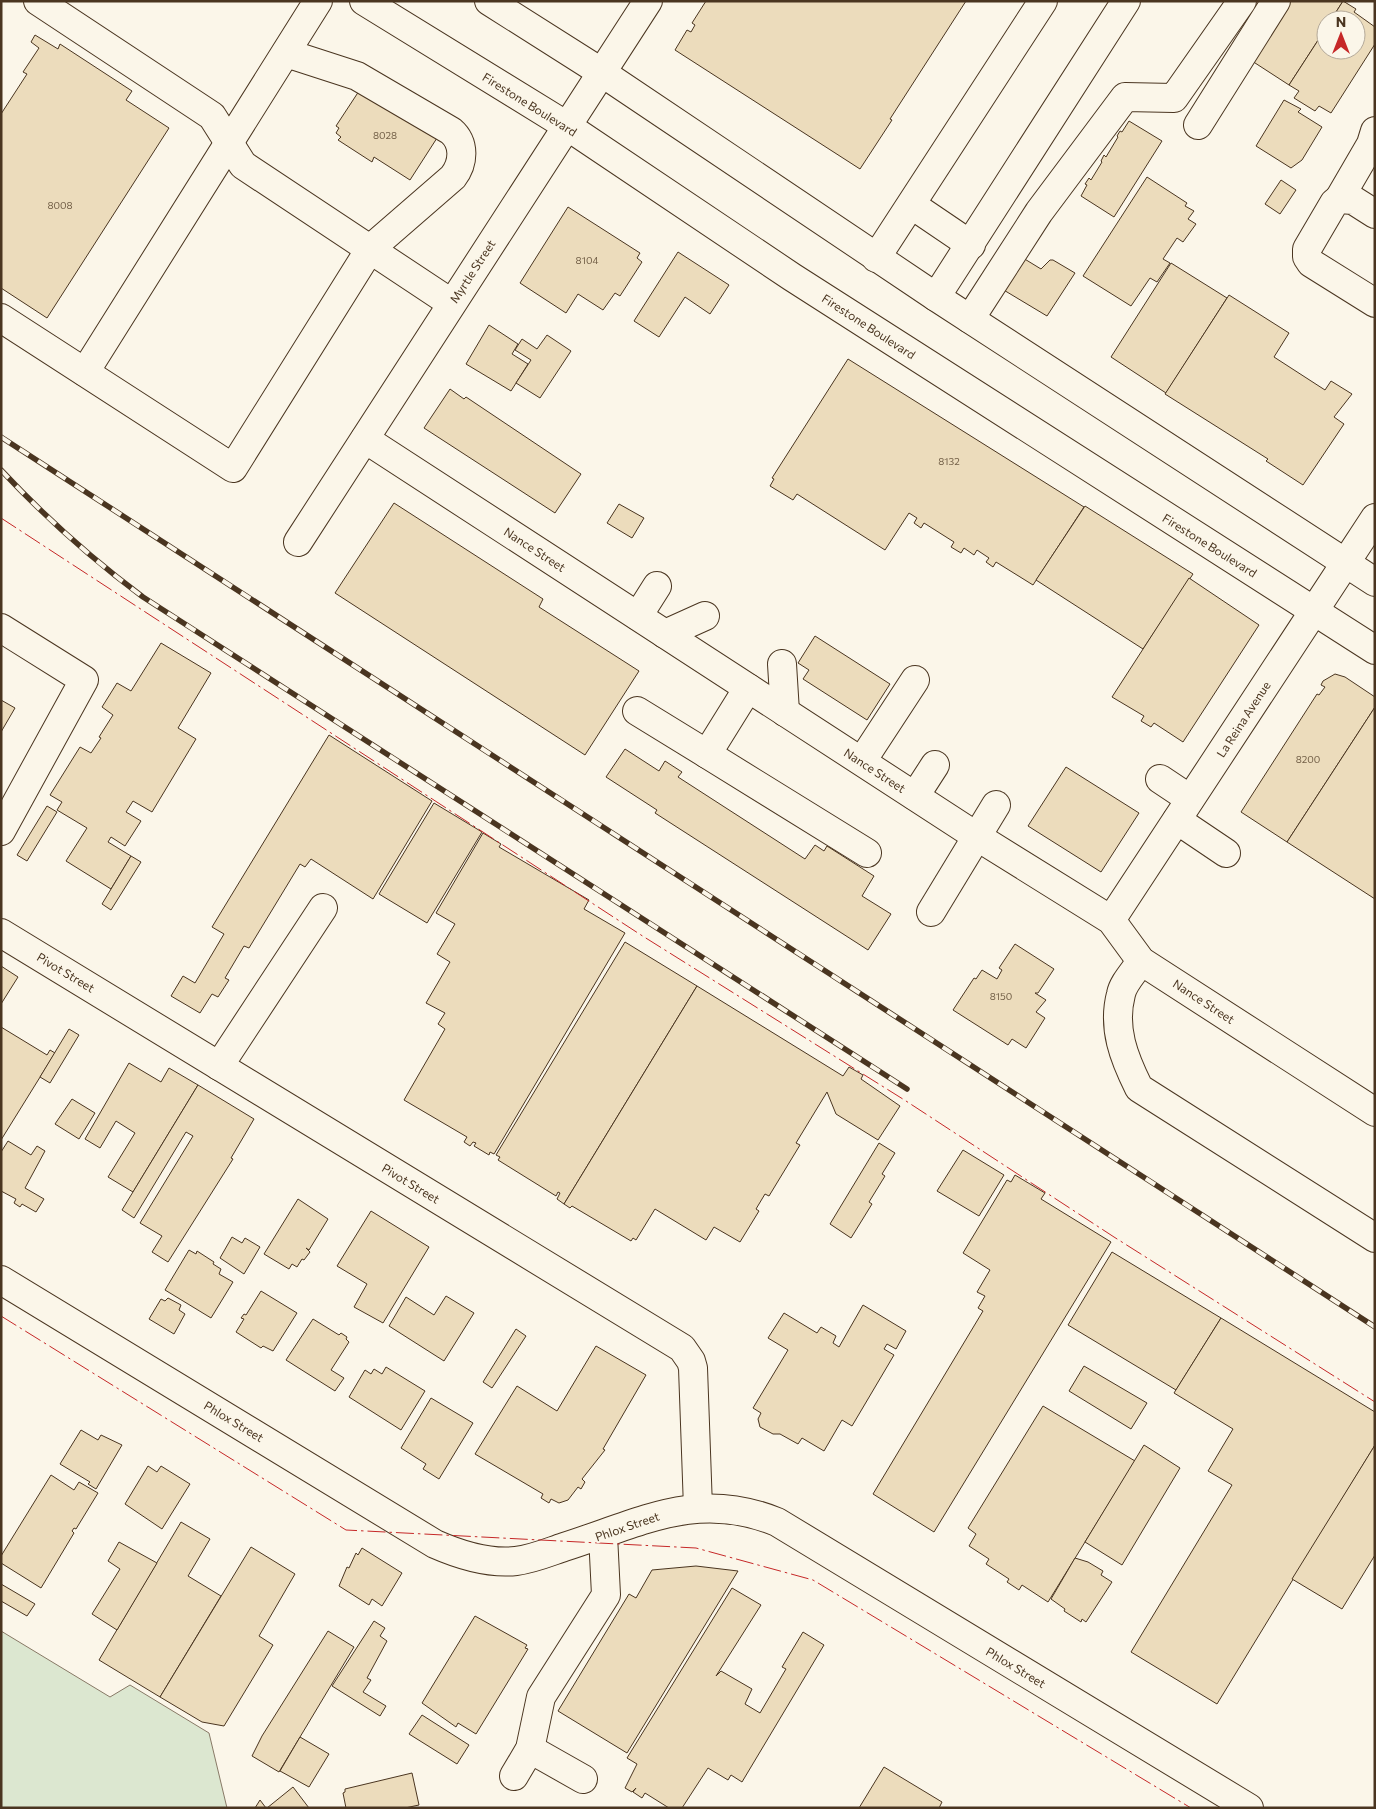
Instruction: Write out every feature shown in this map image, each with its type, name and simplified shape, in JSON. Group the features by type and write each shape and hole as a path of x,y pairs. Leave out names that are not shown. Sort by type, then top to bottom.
{"street":[{"path":"38,1 212,116 243,165 451,303"},
{"path":"85,372 318,1"},
{"name":"Firestone Boulevard","path":"364,1 567,126 792,277 1375,650"},
{"path":"489,1 601,72 876,258 1375,582"},
{"name":"Myrtle Street","path":"298,542 648,1"},
{"path":"876,258 1043,1"},
{"path":"936,297 1126,1"},
{"path":"970,319 1039,212 1125,98 1174,98 1242,1"},
{"path":"1198,125 1276,1"},
{"path":"1,318 233,468 370,249 453,177 460,164 462,152 458,140 451,131 357,76 286,53"},
{"path":"1375,131 1371,144 1307,249 1307,256 1311,263 1375,303"},
{"path":"1339,199 1352,200 1375,214"},
{"path":"912,204 971,245"},
{"name":"Nance Street","path":"364,439 976,836 1110,920 1141,961 1375,1112"},
{"name":"La Reina Avenue","path":"1110,920 1375,518"},
{"path":"638,616 657,586"},
{"path":"665,634 705,616"},
{"path":"1,628 84,680 1,831"},
{"path":"782,664 784,712"},
{"path":"862,762 915,680"},
{"path":"707,754 748,688"},
{"path":"636,711 867,852"},
{"path":"915,796 935,765"},
{"path":"1160,779 1184,809 1226,852"},
{"path":"931,912 996,805"},
{"path":"219,1066 323,908"},
{"name":"Pivot Street","path":"1,933 682,1348 688,1354 693,1368 698,1508"},
{"path":"1141,961 1121,992 1117,1026 1124,1058 1139,1088 1375,1238"},
{"name":"Phlox Street","path":"1,1280 446,1548 480,1559 516,1561 603,1535 670,1512 698,1508 718,1507 739,1510 758,1514 777,1522 1249,1808"},
{"path":"514,1776 530,1749 541,1697 606,1595 603,1535"},
{"path":"530,1749 583,1778"}],"green space":[{"path":"1,1631 110,1697 130,1685 209,1733 227,1808 1,1808"}],"building":[{"path":"706,1 966,1 860,169 675,50 687,30 691,32 695,25 692,23"},
{"path":"1290,1 1343,1 1337,10 1316,10 1316,43 1289,85 1252,61"},
{"path":"1343,1 1356,9 1355,10 1337,10"},
{"path":"1366,21 1375,27 1375,44 1366,58"},
{"path":"35,35 58,49 60,44 132,91 126,100 169,128 47,318 1,288 1,114 27,74 23,72 39,48 31,42"},
{"path":"1316,43 1316,60 1365,60 1331,113 1319,106 1315,111 1294,98 1299,91 1289,85"},
{"path":"359,91 437,138 410,180 374,157 372,162 338,140 341,137 336,133 339,128 336,126"},
{"path":"1284,100 1301,109 1298,112 1322,127 1302,160 1291,168 1256,146"},
{"path":"1129,121 1162,141 1114,217 1081,196 1087,185 1085,184 1089,178 1091,180 1104,155 1106,157 1120,131 1122,132"},
{"path":"1147,177 1187,203 1185,206 1194,211 1188,219 1196,224 1183,242 1177,238 1163,259 1170,263 1157,282 1150,278 1131,306 1083,276"},
{"path":"1281,180 1296,190 1280,214 1265,204"},
{"path":"568,207 640,253 637,258 642,262 620,296 615,293 603,310 578,294 566,313 520,283"},
{"path":"678,252 729,285 710,314 685,297 659,337 634,321"},
{"path":"1023,258 1041,269 1050,260 1053,260 1075,273 1047,316 1002,289"},
{"path":"1171,263 1227,298 1166,393 1111,357"},
{"path":"1229,295 1289,333 1274,357 1325,390 1331,381 1352,394 1334,417 1344,424 1303,485 1266,461 1268,459 1165,394"},
{"path":"489,325 518,344 512,354 528,364 511,391 466,364"},
{"path":"547,335 571,351 540,398 516,383 531,360 515,350 522,339 537,349"},
{"path":"848,359 1084,507 1033,585 996,562 993,567 986,562 989,558 977,550 974,555 964,548 961,553 951,547 954,542 924,523 921,528 914,523 917,518 909,513 885,550 797,494 793,500 770,486 774,479 772,478"},
{"path":"450,389 464,399 466,397 581,474 555,513 424,428"},
{"path":"394,503 543,599 539,607 639,671 585,755 335,593"},
{"path":"619,504 644,518 632,538 607,523"},
{"path":"1085,506 1193,574 1143,649 1036,580"},
{"path":"1189,578 1259,625 1183,742 1154,723 1151,727 1141,721 1144,716 1112,697"},
{"path":"815,636 890,684 867,720 803,679 809,670 798,663"},
{"path":"161,643 211,673 178,728 196,739 152,812 133,801 126,812 141,821 125,846 111,837 108,842 131,856 111,889 66,861 87,828 57,810 62,802 50,795 80,747 91,753 101,738 99,737 113,715 102,707 117,683 131,691"},
{"path":"1335,674 1345,677 1375,697 1375,707 1287,842 1241,812 1317,694 1319,695 1325,687 1321,685 1323,681"},
{"path":"1,700 15,708 1,732"},
{"path":"1375,707 1375,899 1287,842"},
{"path":"329,735 432,801 373,899 311,859 305,867 300,864 249,948 244,946 225,978 229,980 218,997 212,994 200,1013 171,996 183,976 195,983 224,934 212,927"},
{"path":"625,749 659,771 665,761 682,772 678,777 805,859 815,845 824,851 827,846 874,876 862,896 891,914 868,950 655,813 657,810 606,777"},
{"path":"1066,767 1139,813 1101,872 1028,826"},
{"path":"434,803 482,832 427,923 379,894"},
{"path":"47,806 57,812 27,861 17,855"},
{"path":"483,833 501,844 499,847 589,900 584,909 625,933 494,1154 490,1152 489,1155 474,1146 476,1143 473,1142 470,1146 464,1142 467,1137 404,1100 445,1029 438,1024 445,1013 426,1003 450,962 437,954 455,924 436,913"},
{"path":"131,856 141,862 111,910 102,904"},
{"path":"625,942 697,986 564,1204 557,1199 560,1193 558,1192 556,1196 498,1160 500,1157 496,1155"},
{"path":"1015,944 1054,969 1038,993 1035,993 1046,1000 1036,1012 1045,1018 1026,1048 1012,1039 1008,1045 953,1010 974,978 976,979 982,970 997,979 1002,970 999,968"},
{"path":"1,966 18,977 1,1004"},
{"path":"697,986 843,1076 849,1067 863,1075 861,1079 900,1106 878,1140 836,1114 827,1092 796,1143 800,1145 769,1196 765,1194 756,1209 759,1211 740,1242 714,1227 706,1240 655,1209 636,1240 633,1238 631,1241 572,1206 570,1208 564,1204"},
{"path":"1,1027 47,1055 50,1050 55,1053 1,1140"},
{"path":"69,1029 79,1035 50,1083 40,1077"},
{"path":"129,1063 161,1082 169,1068 198,1085 133,1192 108,1177 135,1133 116,1121 100,1148 85,1139"},
{"path":"198,1085 254,1119 231,1158 233,1159 168,1262 152,1252 162,1236 140,1223 193,1136 186,1132 134,1218 122,1210"},
{"path":"72,1099 95,1113 79,1139 55,1124"},
{"path":"8,1141 31,1155 37,1146 45,1151 25,1188 44,1199 36,1212 22,1204 20,1207 14,1203 16,1199 1,1191 1,1152"},
{"path":"879,1143 895,1153 882,1174 885,1176 869,1202 872,1204 851,1238 830,1224"},
{"path":"963,1150 1004,1175 979,1216 937,1191"},
{"path":"1015,1175 1045,1193 1041,1199 1111,1242 934,1532 873,1494 983,1311 978,1308 985,1296 977,1292 990,1270 963,1253 1007,1180 1011,1182"},
{"path":"298,1199 328,1219 309,1250 306,1248 310,1252 304,1260 302,1259 297,1267 292,1264 289,1269 264,1254"},
{"path":"371,1211 429,1247 383,1323 354,1307 367,1284 337,1266"},
{"path":"232,1237 242,1243 245,1238 260,1247 244,1274 220,1258"},
{"path":"189,1250 196,1254 197,1251 214,1262 213,1264 221,1269 219,1274 233,1282 211,1318 165,1290"},
{"path":"1112,1252 1221,1318 1176,1390 1068,1325"},
{"path":"261,1291 297,1313 273,1351 263,1346 261,1348 236,1332 244,1319 241,1318 244,1314 246,1315"},
{"path":"446,1296 474,1313 444,1361 389,1326 406,1297 434,1315"},
{"path":"168,1298 181,1305 179,1310 185,1314 174,1334 149,1319 161,1299 165,1301"},
{"path":"863,1305 906,1331 896,1349 887,1344 884,1349 894,1355 852,1426 842,1420 824,1451 802,1438 798,1444 780,1434 773,1434 760,1427 758,1419 761,1413 753,1408 788,1350 768,1338 784,1313 817,1333 821,1327 836,1336 833,1343 839,1347"},
{"path":"1221,1318 1375,1412 1375,1445 1217,1704 1131,1652 1232,1485 1208,1471 1233,1429 1174,1393"},
{"path":"313,1319 339,1335 341,1333 347,1337 346,1339 349,1342 331,1370 344,1378 335,1391 286,1360"},
{"path":"516,1329 526,1336 492,1388 483,1382"},
{"path":"596,1346 646,1375 603,1449 605,1450 582,1479 585,1482 581,1489 578,1487 568,1500 559,1503 551,1499 549,1503 541,1498 543,1494 475,1454 517,1386 557,1411"},
{"path":"1084,1366 1147,1403 1131,1429 1069,1391"},
{"path":"386,1367 425,1391 401,1430 349,1397 365,1370 371,1374 374,1369 382,1374"},
{"path":"431,1398 473,1423 439,1479 423,1469 426,1464 401,1448"},
{"path":"1043,1406 1135,1461 1048,1602 1022,1585 1019,1590 1007,1582 1009,1579 986,1564 989,1559 969,1546 976,1534 968,1528"},
{"path":"81,1430 98,1440 101,1435 122,1445 96,1489 88,1484 90,1482 60,1464"},
{"path":"1144,1445 1180,1468 1122,1565 1085,1542"},
{"path":"1375,1445 1375,1555 1342,1609 1292,1579"},
{"path":"148,1466 157,1472 161,1466 190,1484 162,1529 125,1504"},
{"path":"51,1475 74,1490 79,1482 98,1493 76,1529 74,1528 72,1531 74,1533 41,1588 1,1563 1,1556"},
{"path":"181,1522 210,1539 188,1576 221,1596 160,1697 99,1660"},
{"path":"119,1542 157,1563 117,1630 92,1614 120,1569 108,1561"},
{"path":"251,1547 295,1574 259,1636 273,1645 224,1726 202,1722 160,1697"},
{"path":"362,1548 402,1573 382,1606 372,1599 369,1605 339,1586 347,1567 349,1568 356,1553 358,1555"},
{"path":"1075,1558 1088,1562 1103,1571 1101,1575 1112,1582 1086,1622 1082,1619 1081,1622 1064,1611 1065,1609 1051,1599"},
{"path":"696,1566 738,1571 627,1753 558,1711 629,1594 636,1598 652,1570"},
{"path":"1,1584 35,1604 27,1616 1,1601"},
{"path":"732,1588 761,1605 716,1676 721,1671 752,1689 745,1704 760,1713 786,1669 782,1667 803,1632 824,1645 742,1782 731,1775 728,1780 708,1768 682,1808 669,1808 645,1793 642,1798 633,1792 636,1788 632,1792 625,1788 637,1764 627,1758"},
{"path":"475,1616 527,1645 525,1648 528,1649 476,1734 458,1723 456,1727 422,1703"},
{"path":"374,1621 385,1628 380,1636 387,1641 367,1678 371,1680 363,1692 386,1706 380,1716 332,1686"},
{"path":"328,1631 354,1647 279,1772 252,1756 262,1736"},
{"path":"422,1715 469,1745 457,1764 409,1734"},
{"path":"300,1737 329,1754 309,1787 280,1771"},
{"path":"884,1767 942,1802 939,1808 859,1808"},
{"path":"412,1773 419,1805 405,1808 346,1808 343,1793 345,1789"},
{"path":"293,1787 309,1808 267,1808"},
{"path":"260,1800 266,1808 255,1808"}],"railway":[{"path":"1,437 1375,1327"},
{"path":"1,470 69,537 143,597 907,1089"}],"power":[{"path":"1,518 641,935 906,1101 1114,1237 1375,1402"},
{"path":"1,1316 346,1530 696,1548 813,1580 1191,1808"}]}
